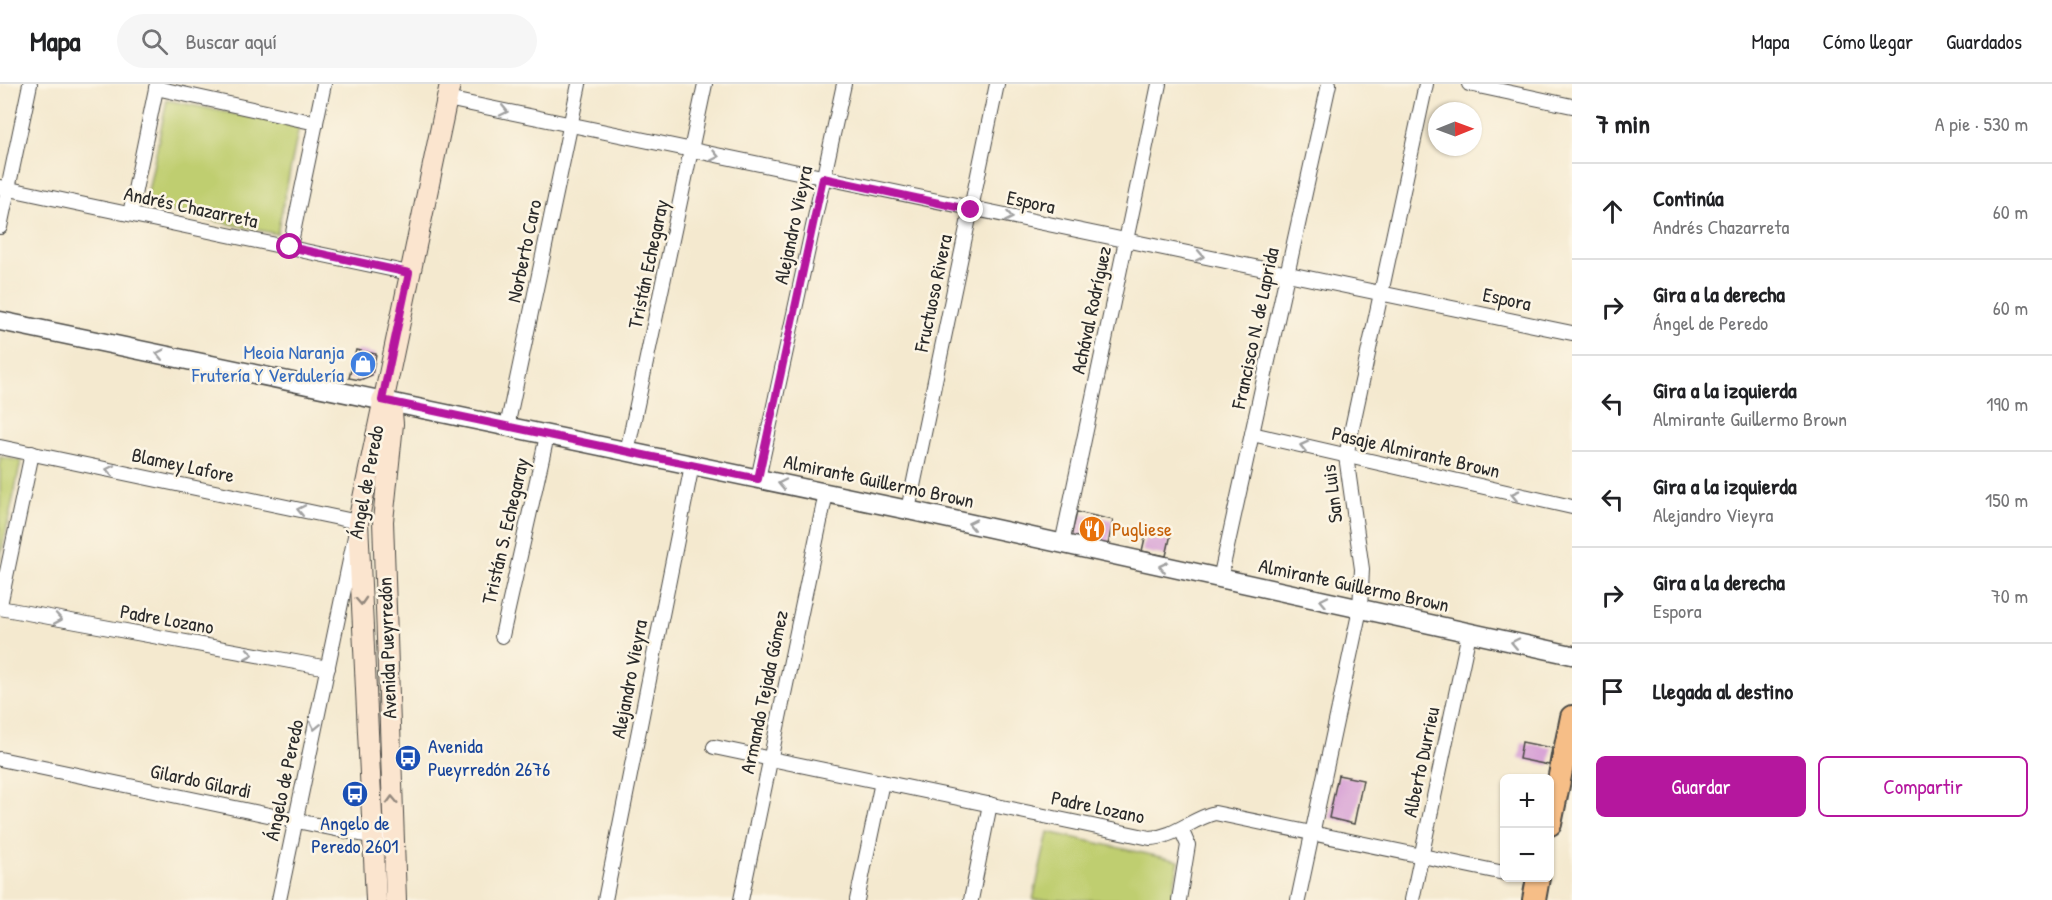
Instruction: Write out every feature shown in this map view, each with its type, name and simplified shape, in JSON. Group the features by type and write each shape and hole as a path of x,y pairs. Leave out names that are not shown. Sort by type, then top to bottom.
{"main road":[{"name":"Ángel de Peredo","path":"358,522 448,92"},
{"name":"Avenida Pueyrredón","path":"382,400 392,412 393,424 383,521 396,900"},
{"name":"Avenida Pueyrredón","path":"358,522 376,900"},
{"path":"1554,815 1565,789 1572,717"}],"street":[{"path":"0,228 4,188 30,84"},
{"path":"290,247 324,84"},
{"name":"Norberto Caro","path":"507,427 579,84"},
{"name":"Tristán Echegaray","path":"627,452 705,84"},
{"name":"Alejandro Vieyra","path":"758,479 843,84"},
{"name":"Fructuoso Rivera","path":"908,510 997,84"},
{"name":"Achával Rodríguez","path":"1062,544 1159,84"},
{"name":"Francisco N. de Laprida","path":"1220,579 1329,84"},
{"name":"San Luis","path":"1298,900 1360,609 1362,569 1346,456 1379,292 1426,84"},
{"path":"1469,84 1572,106"},
{"path":"130,214 157,86 316,123"},
{"name":"Espora","path":"448,92 571,126 1572,333"},
{"name":"Andrés Chazarreta","path":"4,188 409,273"},
{"name":"Almirante Guillermo Brown","path":"0,321 908,510 1572,655"},
{"name":"Pasaje Almirante Brown","path":"1252,435 1572,507"},
{"name":"Tristán S. Echegaray","path":"502,636 547,436"},
{"name":"Blamey Lafore","path":"0,447 358,522"},
{"path":"0,607 32,453"},
{"name":"Alejandro Vieyra","path":"605,900 692,465"},
{"name":"Armando Tejada Gómez","path":"741,900 826,493"},
{"name":"Ángel de Peredo","path":"328,668 358,522"},
{"name":"Padre Lozano","path":"0,607 328,668"},
{"name":"Alberto Durrieu","path":"1412,900 1469,633"},
{"name":"Ángelo de Peredo","path":"279,900 328,668"},
{"name":"Padre Lozano","path":"714,747 1150,838 1164,837 1204,816 1215,813 1500,872"},
{"name":"Gilardo Gilardi","path":"0,759 374,838 393,837"},
{"path":"857,900 882,782"},
{"path":"970,900 990,804"},
{"path":"1179,900 1188,844 1181,829"}],"green space":[{"path":"167,100 299,127 277,234 145,206"},
{"path":"0,457 21,461 0,560"},
{"path":"1048,832 1179,861 1171,900 1033,900"}],"building":[{"name":"Meoia Naranja Frutería Y Verdulería","path":"356,350 376,354 372,375 360,380 349,378"},
{"name":"Pugliese","path":"1077,512 1113,520 1108,545 1071,537"},
{"path":"1147,529 1171,534 1166,556 1142,551"},
{"path":"1522,742 1552,748 1549,765 1519,759"},
{"path":"1338,775 1363,780 1354,824 1329,818"}],"place":[{"name":"Meoia Naranja Frutería Y Verdulería","path":"363,364"},
{"name":"Pugliese","path":"1092,529"},
{"name":"Avenida Pueyrredón 2676","path":"408,758"},
{"name":"Angelo de Peredo 2601","path":"355,794"}],"route":[{"path":"290,247 409,273 382,400 758,479 823,178 971,210"}]}
